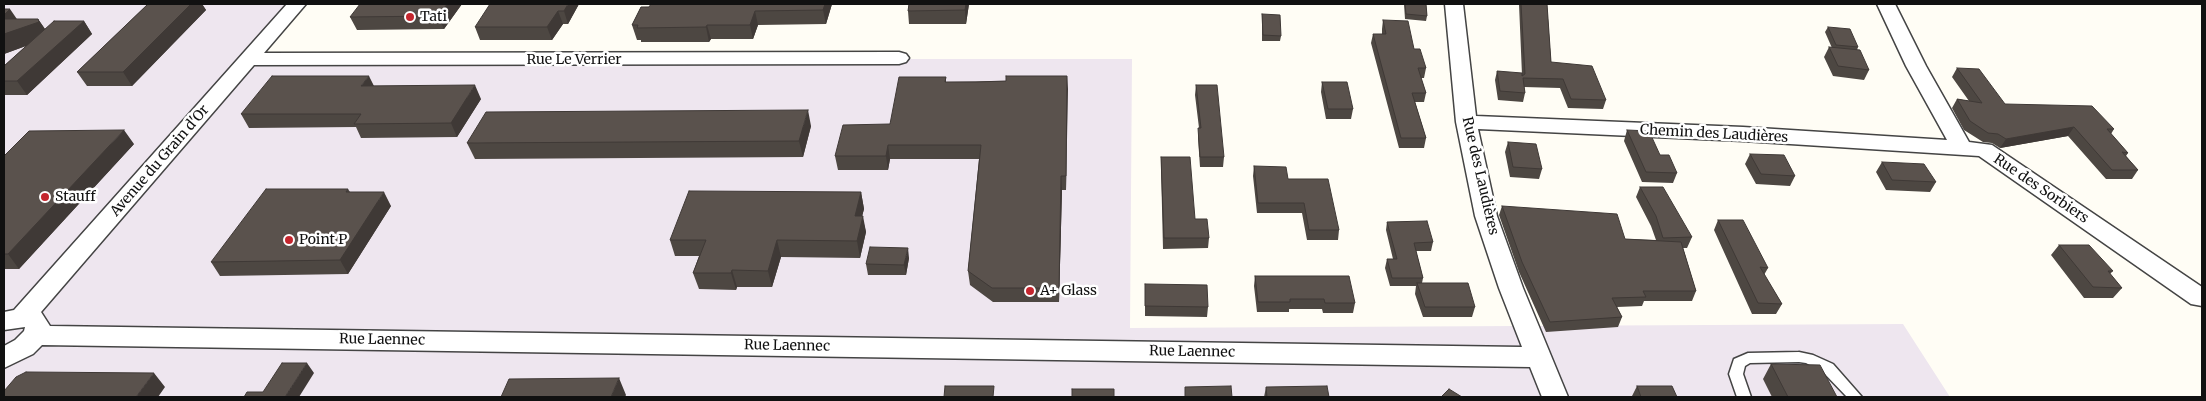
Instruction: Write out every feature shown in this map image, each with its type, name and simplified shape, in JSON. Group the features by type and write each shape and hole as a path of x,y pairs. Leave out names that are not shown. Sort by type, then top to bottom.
{"street":[{"name":"Avenue du Grain d'Or","path":"4,358 24,347 21,324 297,4"},
{"name":"Rue des Laudières","path":"1454,4 1466,122 1486,216 1511,288 1555,397"},
{"path":"1886,4 1916,66 1962,148"},
{"name":"Rue Le Verrier","path":"249,59 899,58"},
{"name":"Chemin des Laudières","path":"1466,122 1742,134 1962,148"},
{"name":"Rue des Sorbiers","path":"1962,148 1984,150 2200,298"},
{"name":"Rue Laennec","path":"21,324 1538,357"}],"lane":[{"path":"1744,397 1736,374 1739,363 1748,358 1799,357 1808,358 1828,368 1855,397"}],"shaded area":[{"path":"4,4 297,5 249,59 1132,59 1130,328 1903,324 1950,397 4,397"}],"building":[{"path":"148,4 191,4 123,72 77,72"},
{"path":"360,4 447,4 438,16 350,17"},
{"path":"490,4 568,4 564,11 558,11 547,27 475,27"},
{"path":"651,4 825,4 823,10 755,11 750,25 637,28 638,25 632,25 641,7 649,7"},
{"path":"909,4 966,4 965,10 908,11"},
{"path":"1405,4 1426,4 1427,16 1406,14"},
{"path":"1521,4 1547,4 1551,62 1592,66 1606,100 1571,99 1563,79 1523,78 1525,93 1500,91 1497,71 1522,73 1522,76 1525,74"},
{"path":"4,9 10,9 4,15"},
{"path":"1262,14 1280,15 1281,36 1263,35"},
{"path":"4,19 38,19 39,22 4,34"},
{"path":"1383,20 1408,21 1414,49 1420,49 1426,68 1418,68 1426,93 1412,93 1426,138 1401,138 1373,34 1386,34"},
{"path":"54,21 84,21 17,81 4,81 4,66"},
{"path":"1828,27 1850,29 1858,47 1836,45"},
{"path":"1829,47 1860,50 1869,70 1838,66"},
{"path":"1957,68 1979,69 2005,104 2092,106 2114,129 2107,129 2128,153 2122,152 2138,170 2112,170 2074,127 2006,139 1998,134 1988,133 1970,121 1957,99 1982,103"},
{"path":"272,76 369,76 361,86 475,85 451,123 354,124 361,114 241,114"},
{"path":"1006,76 1067,76 1066,176 1061,176 1059,288 992,288 968,271 981,145 888,145 886,156 835,156 843,125 890,124 899,77 946,77 945,82 976,82 1006,81"},
{"path":"1322,82 1347,82 1353,109 1328,109"},
{"path":"1196,85 1217,85 1224,157 1200,157 1198,128 1201,128"},
{"path":"808,110 799,141 467,143 486,112"},
{"name":"Stauff","path":"124,130 8,254 4,254 4,156 29,131"},
{"path":"1627,130 1649,131 1660,155 1669,155 1677,173 1646,172"},
{"path":"1508,142 1536,144 1542,169 1513,167"},
{"path":"1750,154 1784,155 1795,176 1761,174"},
{"path":"1161,157 1190,157 1195,219 1207,219 1209,238 1164,238"},
{"path":"1882,162 1924,164 1936,182 1892,180"},
{"path":"1254,166 1286,167 1288,179 1328,179 1339,230 1309,230 1304,203 1258,203"},
{"path":"1640,187 1663,187 1692,237 1663,238 1656,216"},
{"path":"266,189 348,189 346,192 384,192 340,260 211,262"},
{"path":"689,191 861,192 855,216 863,216 857,241 777,240 768,271 732,270 731,273 693,273 706,240 670,240"},
{"path":"1502,206 1617,214 1625,239 1681,242 1696,291 1643,291 1646,297 1612,298 1622,317 1550,322 1522,262"},
{"path":"1718,220 1743,220 1768,268 1760,267 1782,304 1758,303"},
{"path":"1427,221 1433,242 1414,243 1423,278 1392,278 1387,259 1397,259 1387,222"},
{"path":"2059,245 2089,245 2113,271 2108,271 2122,288 2093,287"},
{"path":"870,247 908,248 904,265 866,264"},
{"path":"1255,276 1349,276 1355,303 1325,303 1324,299 1290,299 1290,302 1258,302"},
{"path":"1417,283 1468,283 1475,307 1425,307"},
{"path":"1145,284 1207,285 1208,307 1145,306"},
{"path":"282,363 307,363 285,397 244,397 247,392 263,392"},
{"path":"1771,364 1820,365 1837,397 1788,397"},
{"path":"26,372 154,373 136,397 4,397 4,391 16,377"},
{"path":"619,378 611,397 501,397 509,379"},
{"path":"945,386 994,386 993,397 944,397"},
{"path":"1231,386 1232,397 1185,397 1185,387"},
{"path":"1327,386 1329,397 1267,397 1266,387"},
{"path":"1637,386 1672,386 1677,397 1641,397"},
{"path":"1072,389 1114,389 1114,397 1072,397"},
{"path":"1449,389 1462,397 1441,397"}],"place":[{"name":"Tati","path":"410,17"},
{"name":"Stauff","path":"45,197"},
{"name":"Point P","path":"289,240"},
{"name":"A+ Glass","path":"1030,291"}]}
